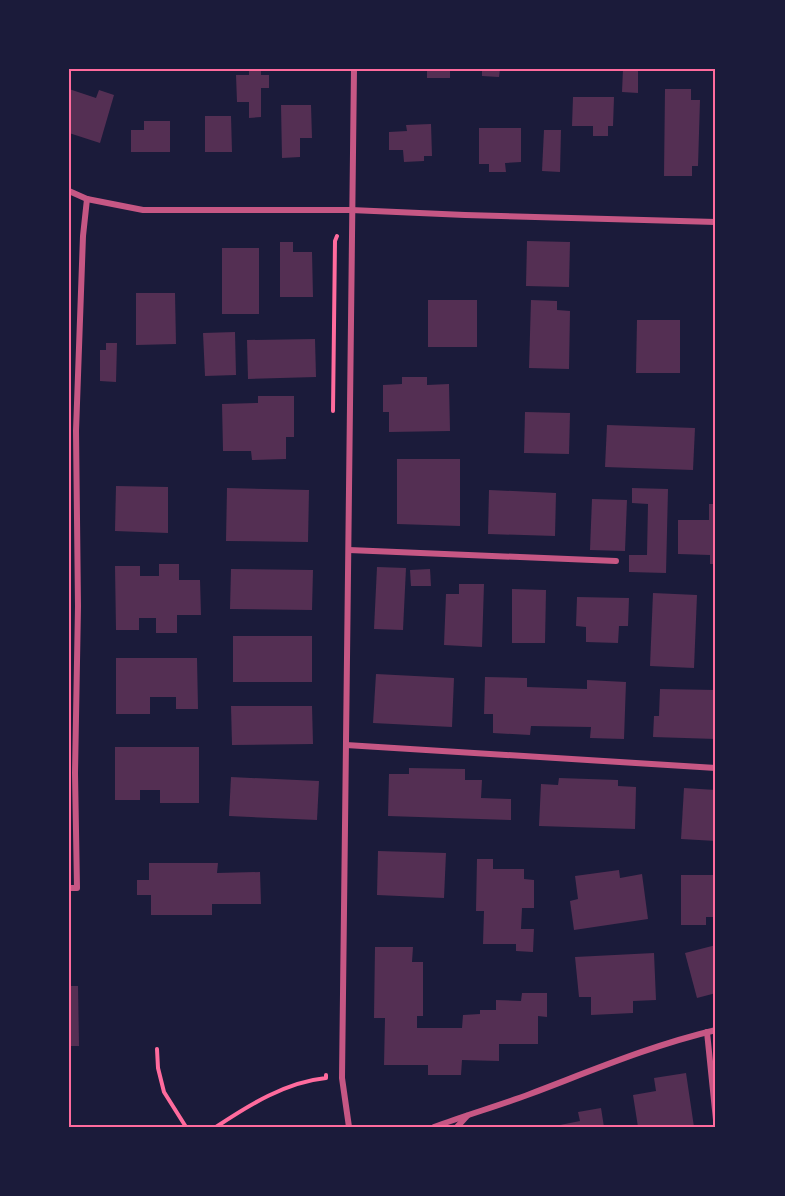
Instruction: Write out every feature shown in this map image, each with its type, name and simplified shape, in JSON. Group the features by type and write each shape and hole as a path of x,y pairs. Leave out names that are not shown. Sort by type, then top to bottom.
{"street":[{"path":"350,1127 342,1078 354,69"},
{"path":"69,191 87,199 143,210 351,210 716,222"},
{"path":"69,888 77,888 72,773 78,606 72,431 87,199"},
{"path":"349,550 616,561"},
{"path":"69,606 78,606"},
{"path":"346,745 716,768"},
{"path":"434,1127 639,1053 716,1030"},
{"path":"707,1032 716,1120"},
{"path":"457,1127 470,1113"}],"path":[{"path":"333,413 335,241 351,210"},
{"path":"157,1049 158,1068 164,1092 186,1127"},
{"path":"216,1127 254,1103 308,1080 326,1078 327,1068"}],"building":[{"path":"249,69 261,69 261,75 269,75 269,88 261,88 261,117 249,118 249,102 237,102 236,75 249,75"},
{"path":"427,69 450,69 450,78 427,78"},
{"path":"472,69 500,69 499,77 482,76 482,71 472,71"},
{"path":"623,69 638,69 638,93 622,92"},
{"path":"69,89 96,98 99,90 114,95 100,143 69,133"},
{"path":"665,89 691,89 691,100 700,100 698,166 692,166 692,176 664,176"},
{"path":"573,97 614,97 613,126 608,126 608,136 593,136 593,126 572,126"},
{"path":"281,105 311,105 312,138 300,138 300,157 282,158"},
{"path":"205,116 231,116 232,152 205,152"},
{"path":"144,121 170,121 170,152 131,152 131,130 144,130"},
{"path":"431,124 432,156 424,156 424,161 404,162 403,150 389,150 389,132 407,131 406,125"},
{"path":"479,128 521,128 521,162 505,163 506,172 489,172 489,164 479,164"},
{"path":"544,130 561,130 560,172 542,171"},
{"path":"527,241 570,242 569,287 526,286"},
{"path":"280,242 293,242 293,252 312,252 313,297 280,297"},
{"path":"222,248 259,248 259,314 222,314"},
{"path":"136,293 175,293 176,344 136,345"},
{"path":"428,300 477,300 477,347 428,347"},
{"path":"531,300 557,301 557,310 570,311 569,369 529,368"},
{"path":"637,320 680,320 680,373 636,373"},
{"path":"235,332 236,375 205,376 203,333"},
{"path":"315,339 316,377 248,379 247,340"},
{"path":"106,343 117,343 116,382 100,381 100,350 106,350"},
{"path":"402,377 427,377 427,385 449,384 450,431 389,432 389,412 383,412 383,385 402,384"},
{"path":"258,396 294,396 294,437 286,437 286,459 252,460 251,451 223,451 222,404 258,403"},
{"path":"525,412 570,413 569,454 524,453"},
{"path":"607,425 695,428 693,470 605,467"},
{"path":"397,459 460,459 460,526 397,524"},
{"path":"116,486 168,487 168,533 115,531"},
{"path":"227,488 309,490 308,542 226,541"},
{"path":"632,488 668,489 666,573 629,572 629,555 647,555 648,504 632,503"},
{"path":"489,490 556,493 555,536 488,534"},
{"path":"592,499 627,500 625,551 590,550"},
{"path":"709,504 716,504 716,564 710,564 710,555 678,554 678,520 709,520"},
{"path":"159,564 179,564 179,580 200,580 201,615 177,615 177,633 156,633 156,618 139,618 139,630 116,630 115,566 140,566 140,576 159,576"},
{"path":"377,567 406,568 403,630 374,629"},
{"path":"231,569 313,570 312,610 230,609"},
{"path":"430,569 431,586 411,586 410,570"},
{"path":"459,584 484,584 482,647 444,645 446,594 459,594"},
{"path":"512,589 546,590 545,643 512,643"},
{"path":"653,593 697,595 694,668 650,666"},
{"path":"577,597 629,598 628,626 619,626 618,643 586,642 586,627 576,626"},
{"path":"233,636 312,636 312,682 233,682"},
{"path":"116,658 197,658 198,709 176,709 176,697 150,697 150,714 116,714"},
{"path":"376,674 454,678 452,727 373,723"},
{"path":"485,677 527,678 527,687 587,689 587,680 626,682 624,739 590,738 591,727 531,726 530,735 493,733 493,714 484,714"},
{"path":"660,689 716,690 716,739 653,737 654,716 659,716"},
{"path":"231,706 312,706 313,744 232,745"},
{"path":"115,747 199,747 199,803 160,803 160,790 140,790 140,800 115,800"},
{"path":"409,768 465,769 465,780 482,780 481,798 511,799 511,820 388,816 389,774 409,774"},
{"path":"231,777 319,781 317,820 229,816"},
{"path":"559,778 618,780 618,786 636,787 635,829 539,826 541,784 558,785"},
{"path":"684,788 716,790 716,841 681,839"},
{"path":"378,851 446,853 444,898 377,895"},
{"path":"477,859 493,859 493,869 524,869 524,879 534,880 534,908 522,908 521,929 534,929 533,952 516,951 516,944 483,944 484,911 476,911"},
{"path":"149,863 218,863 217,873 260,872 261,904 212,904 212,915 151,915 151,895 137,895 137,880 149,880"},
{"path":"619,870 620,878 642,874 648,919 574,930 570,901 578,899 575,876"},
{"path":"681,875 716,875 716,917 706,917 706,925 681,925"},
{"path":"716,945 716,993 697,998 685,953"},
{"path":"375,947 413,947 412,962 423,962 423,1016 417,1016 417,1028 462,1028 463,1015 480,1014 480,1010 496,1010 496,1000 521,1001 522,993 547,993 547,1017 538,1016 538,1044 499,1044 499,1061 462,1060 461,1075 428,1075 428,1065 384,1065 385,1018 374,1018"},
{"path":"654,953 656,1000 633,1001 633,1013 591,1015 591,997 579,997 575,957"},
{"path":"69,986 78,986 79,1046 69,1046"},
{"path":"686,1073 694,1127 638,1127 633,1095 656,1091 654,1078"},
{"path":"601,1108 604,1127 550,1127 580,1121 578,1112"}]}
